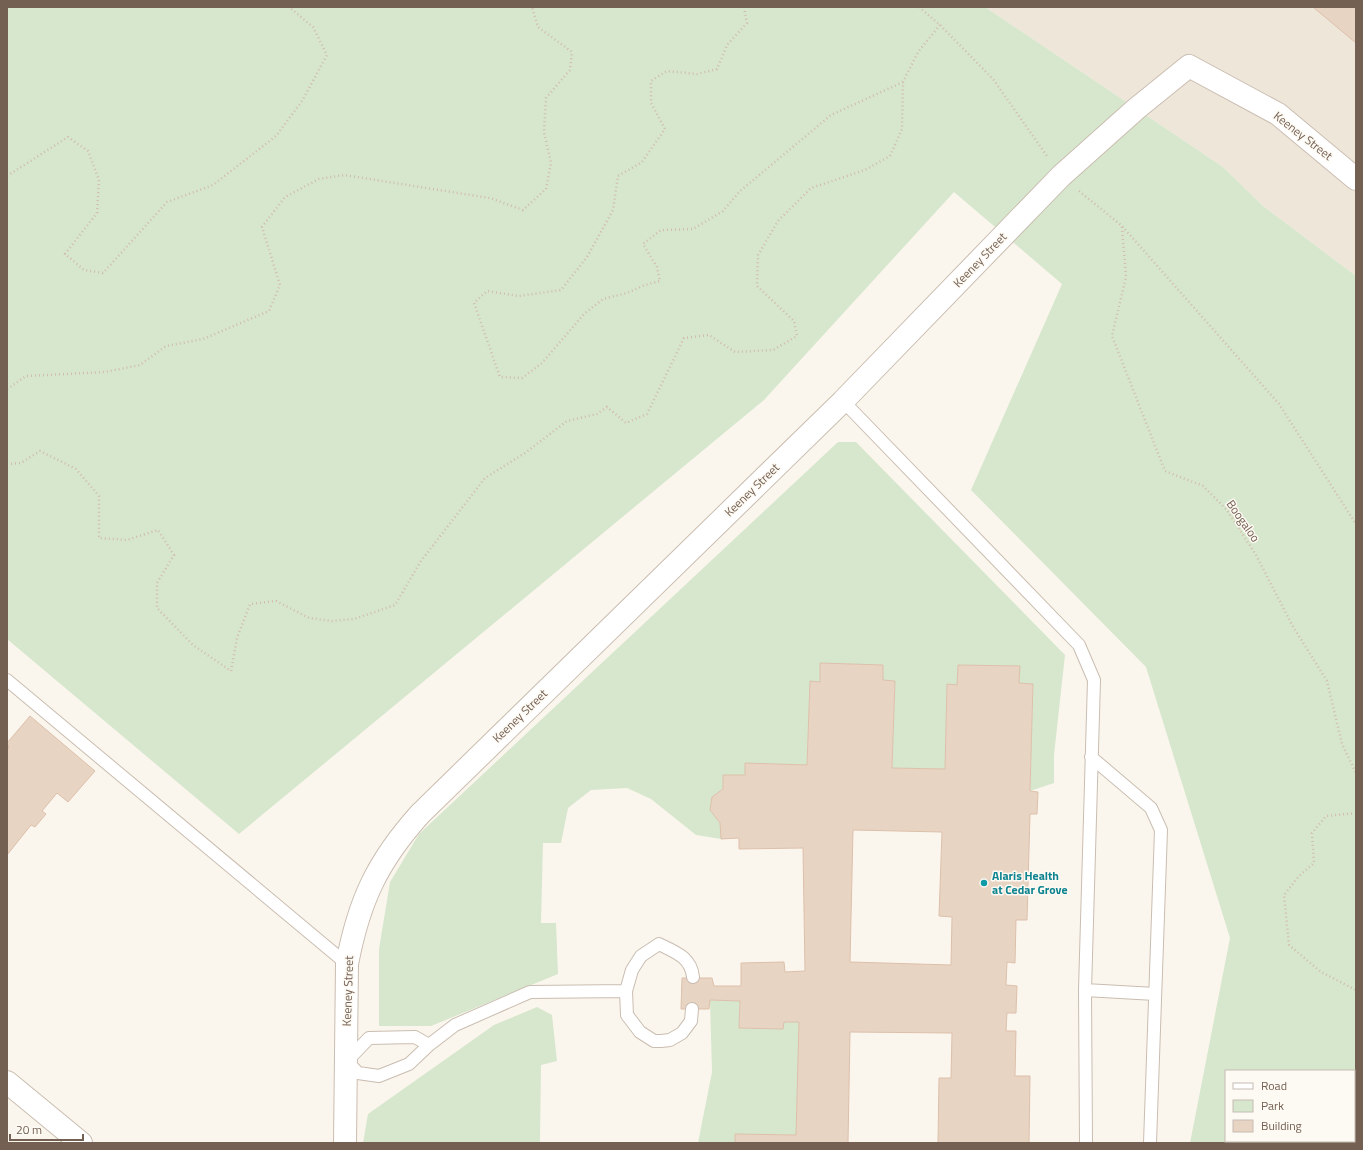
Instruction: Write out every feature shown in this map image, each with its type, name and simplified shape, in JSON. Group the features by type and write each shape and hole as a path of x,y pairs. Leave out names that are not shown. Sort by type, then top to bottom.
{"street":[{"name":"Keeney Street","path":"346,1143 347,964 352,935 360,906 372,879 402,834 420,814 843,401 1061,176 1136,109 1189,66 1278,114 1356,179"},
{"path":"7,1082 81,1143"}],"lane":[{"path":"843,401 1079,645 1094,680 1085,990 1086,1143"},
{"path":"8,684 347,964"},
{"path":"1092,757 1151,808 1161,830 1150,1143"},
{"path":"692,1009 691,1021 682,1033 670,1040 654,1041 640,1032 627,1015 626,991 632,970 641,956 659,944 682,954 692,968 693,977"},
{"path":"1085,990 1155,994"},
{"path":"429,1045 415,1037 369,1038 347,1061 358,1073 379,1076 409,1064 429,1045 455,1026 530,992 626,991"}],"path":[{"path":"7,176 68,137 88,151 99,180 97,213 66,254 84,270 104,273 167,202 213,186 276,136 302,100 327,56 313,27 289,7"},
{"path":"7,389 26,376 106,372 140,366 166,346 203,339 269,311 280,285 262,227 285,197 319,179 344,175 490,198 523,210 546,189 551,163 544,132 546,98 570,70 572,52 538,27 532,7"},
{"path":"744,7 747,23 727,45 717,69 697,74 668,71 651,81 651,103 665,130 642,162 618,176 613,210 587,257 561,290 519,296 487,291 474,303 500,377 522,378 542,363 584,314 603,299 627,293 645,285 660,281 657,267 643,244 661,230 693,229 723,211 739,192 831,115 903,82"},
{"path":"919,7 940,25 993,79 1061,176 1122,226 1279,404 1356,524"},
{"path":"7,464 21,463 40,451 76,469 99,496 99,538 127,540 158,530 174,555 156,583 157,608 193,645 231,671 237,638 250,604 276,601 309,618 332,621 354,619 395,605 421,561 485,478 525,453 567,421 597,414 607,407 626,423 647,414 684,338 709,335 735,352 773,350 797,336 794,321 757,286 758,256 778,221 811,188 865,170 890,156 902,129 903,82 918,52 940,25"},
{"name":"Boogaloo","path":"1122,226 1126,278 1112,336 1165,471 1203,486 1227,510 1256,555 1292,625 1327,681 1342,744 1356,773"},
{"path":"1356,813 1326,816 1312,833 1314,862 1299,876 1284,895 1289,945 1320,972 1356,990"}],"shaded area":[{"path":"985,7 1356,7 1356,276 1263,206 1223,167"}],"green space":[{"path":"7,7 985,7 1223,167 1263,206 1356,276 1356,1143 1190,1143 1230,938 1146,667 971,490 1062,284 954,192 764,400 239,834 7,639"},
{"path":"838,442 856,442 1065,655 1054,755 1054,783 1030,791 1033,684 1019,683 1019,666 958,665 957,685 947,685 945,769 892,768 895,681 883,680 883,665 820,663 820,682 810,682 807,765 746,763 745,775 723,775 723,789 712,797 710,810 720,823 721,839 696,835 651,799 627,788 591,790 568,808 561,843 543,843 541,923 556,923 558,974 431,1026 379,1026 379,949 390,882 419,834"},
{"path":"710,1000 740,1001 739,1028 783,1029 784,1022 799,1022 796,1135 736,1134 735,1143 698,1143 712,1072"},
{"path":"537,1007 552,1015 557,1061 541,1065 540,1142 559,1143 363,1143 368,1114 494,1025"}],"building":[{"path":"1313,7 1356,7 1356,43"},
{"name":"Alaris Health at Cedar Grove","path":"820,663 883,665 883,680 895,681 892,768 945,769 947,684 957,685 958,665 1020,666 1019,683 1033,684 1030,791 1038,792 1037,814 1030,814 1027,920 1016,920 1015,963 1007,962 1006,985 1017,986 1016,1013 1007,1013 1006,1031 1016,1031 1015,1076 1030,1076 1029,1143 938,1143 939,1078 951,1078 952,1033 850,1032 848,1143 735,1143 735,1134 796,1135 799,1022 784,1022 783,1029 739,1028 740,1001 710,1000 709,1009 681,1009 682,978 712,978 714,986 741,986 741,963 784,962 785,972 805,971 803,848 739,849 739,838 721,839 720,823 710,810 712,797 723,789 723,775 745,775 745,763 807,765 810,681 820,682","holes":["853,830 942,832 939,916 952,917 951,965 850,962"]},
{"path":"30,716 95,771 68,802 57,793 42,811 46,814 35,827 31,825 7,855 7,750 9,748 7,743"}],"place":[{"name":"Alaris Health at Cedar Grove","path":"984,883"}]}
